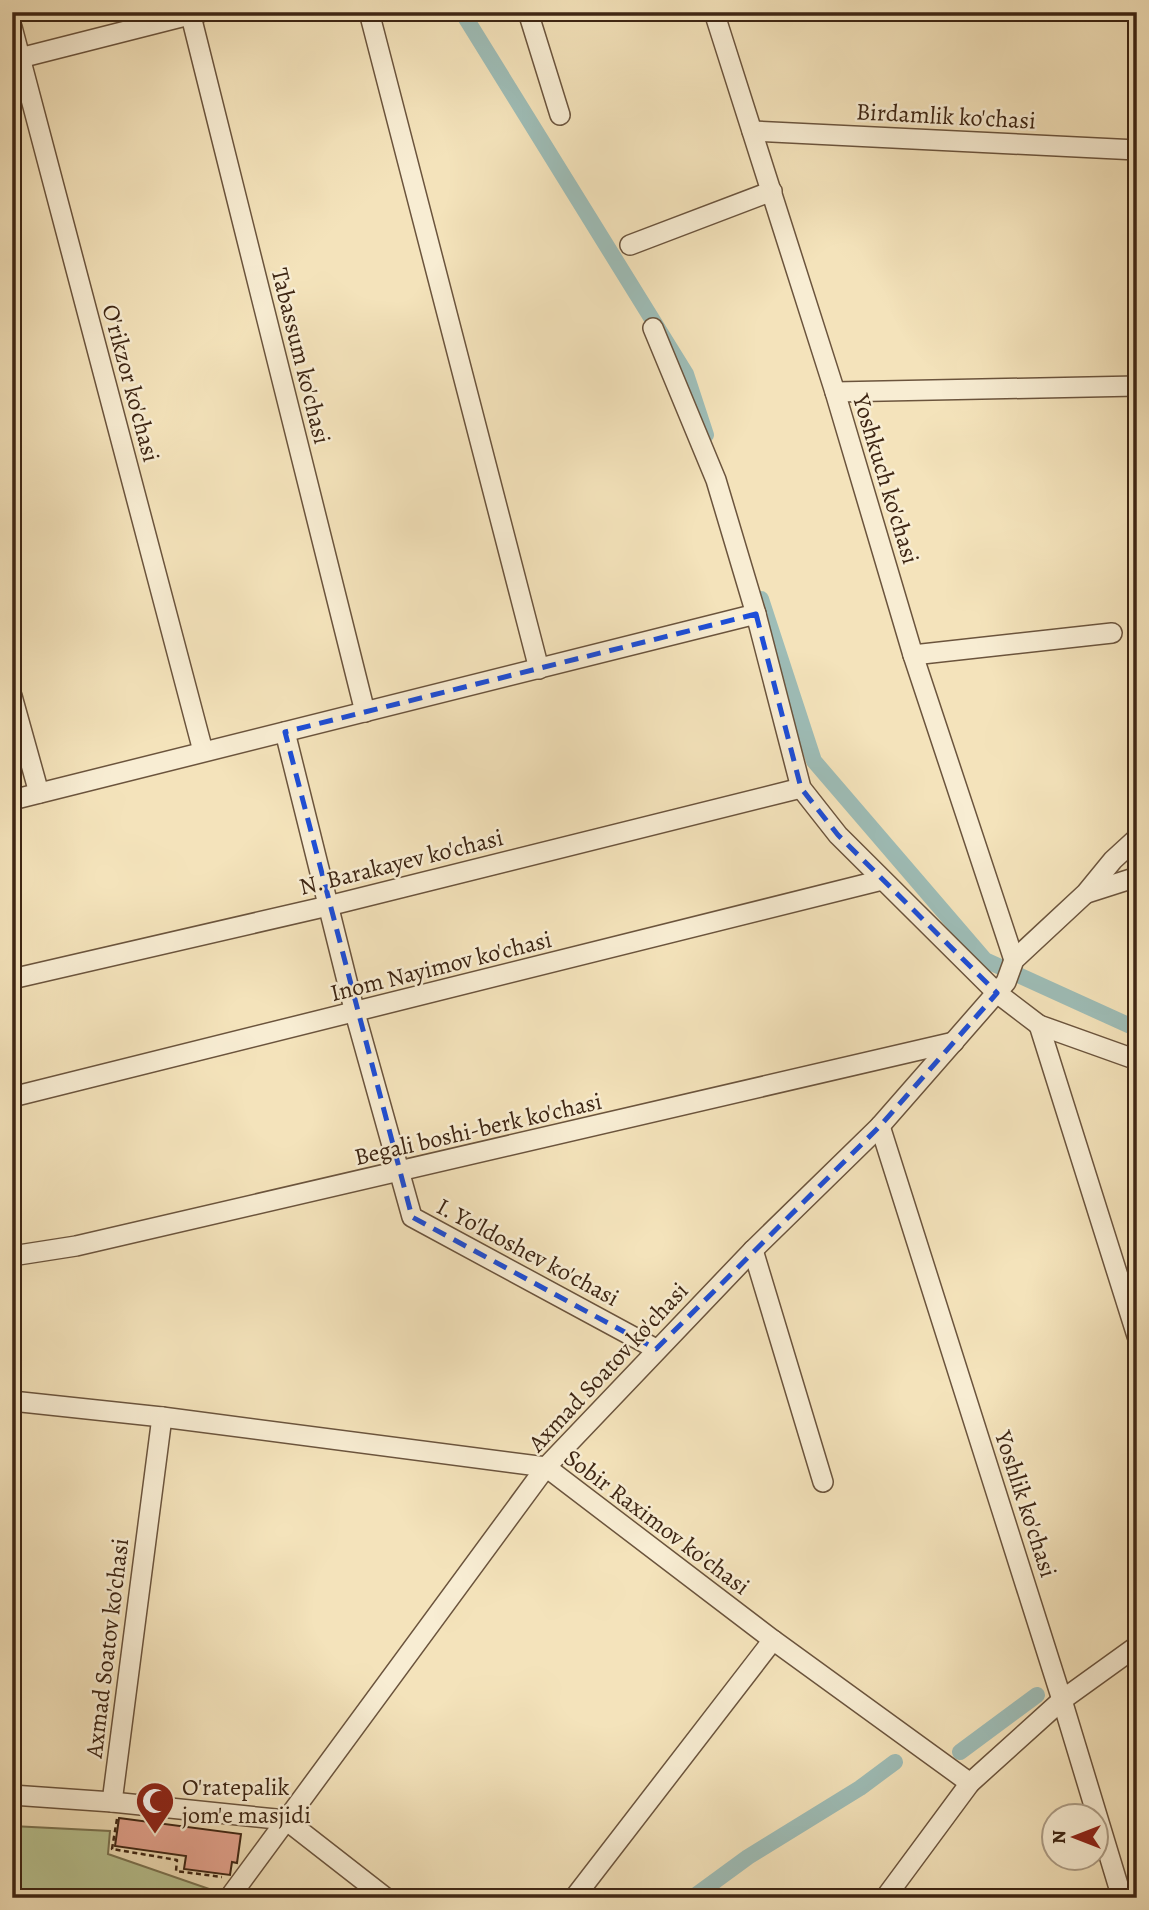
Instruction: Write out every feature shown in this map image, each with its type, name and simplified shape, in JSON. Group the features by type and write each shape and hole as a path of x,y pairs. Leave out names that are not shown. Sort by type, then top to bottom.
{"street":[{"path":"369,12 539,669"},
{"path":"528,12 560,115"},
{"name":"Yoshkuch ko'chasi","path":"714,12 835,392 1007,976"},
{"path":"16,59 194,13"},
{"name":"Tabassum ko'chasi","path":"194,13 365,712"},
{"name":"O'rikzor ko'chasi","path":"12,26 16,59 203,751"},
{"name":"Birdamlik ko'chasi","path":"752,131 1137,150"},
{"path":"630,245 772,191"},
{"path":"653,328 716,480 756,614 801,788 838,835 882,880 1007,976 1039,1025 1137,1336"},
{"path":"835,392 1137,386"},
{"path":"12,800 756,614"},
{"path":"913,654 1112,633"},
{"path":"12,696 39,793"},
{"name":"I. Yo'ldoshev ko'chasi","path":"285,732 355,1013 412,1217 656,1349"},
{"name":"N. Barakayev ko'chasi","path":"12,979 328,906 801,788"},
{"name":"Axmad Soatov ko'chasi","path":"224,1891 286,1820 546,1467 656,1349 880,1126 954,1042 1007,976 1086,893 1113,860 1137,838"},
{"path":"1086,893 1137,877"},
{"name":"Inom Nayimov ko'chasi","path":"12,1097 882,880"},
{"path":"1039,1025 1137,1060"},
{"name":"Begali boshi-berk ko'chasi","path":"12,1256 76,1246 954,1042"},
{"name":"Yoshlik ko'chasi","path":"880,1126 1062,1699 1122,1898"},
{"path":"753,1250 823,1482"},
{"name":"Sobir Raximov ko'chasi","path":"12,1401 162,1417 546,1467 773,1640 970,1783"},
{"name":"Axmad Soatov ko'chasi","path":"116,1802 162,1417"},
{"path":"574,1898 773,1640"},
{"path":"885,1898 970,1783 1062,1699 1137,1646"},
{"path":"12,1795 116,1802 286,1820 386,1898"}],"path":[{"path":"116,1802 111,1849 177,1860 176,1871 225,1877 224,1891"}],"highlighted area":[{"path":"756,614 801,788 838,835 997,993 880,1126 656,1349 412,1217 285,732"}],"green space":[{"path":"12,1826 110,1831 108,1854 218,1892 214,1898 20,1898 12,1890"}],"building":[{"path":"119,1818 241,1834 237,1863 232,1862 230,1875 184,1869 186,1856 115,1846"}],"waterway":[{"path":"462,12 686,374 706,435"},
{"path":"761,599 814,761 985,960 1137,1029"},
{"path":"960,1752 1037,1695"},
{"path":"692,1898 748,1857 860,1788 895,1762"}],"place":[{"name":"O'ratepalik jom'e masjidi","path":"155,1835"}]}
